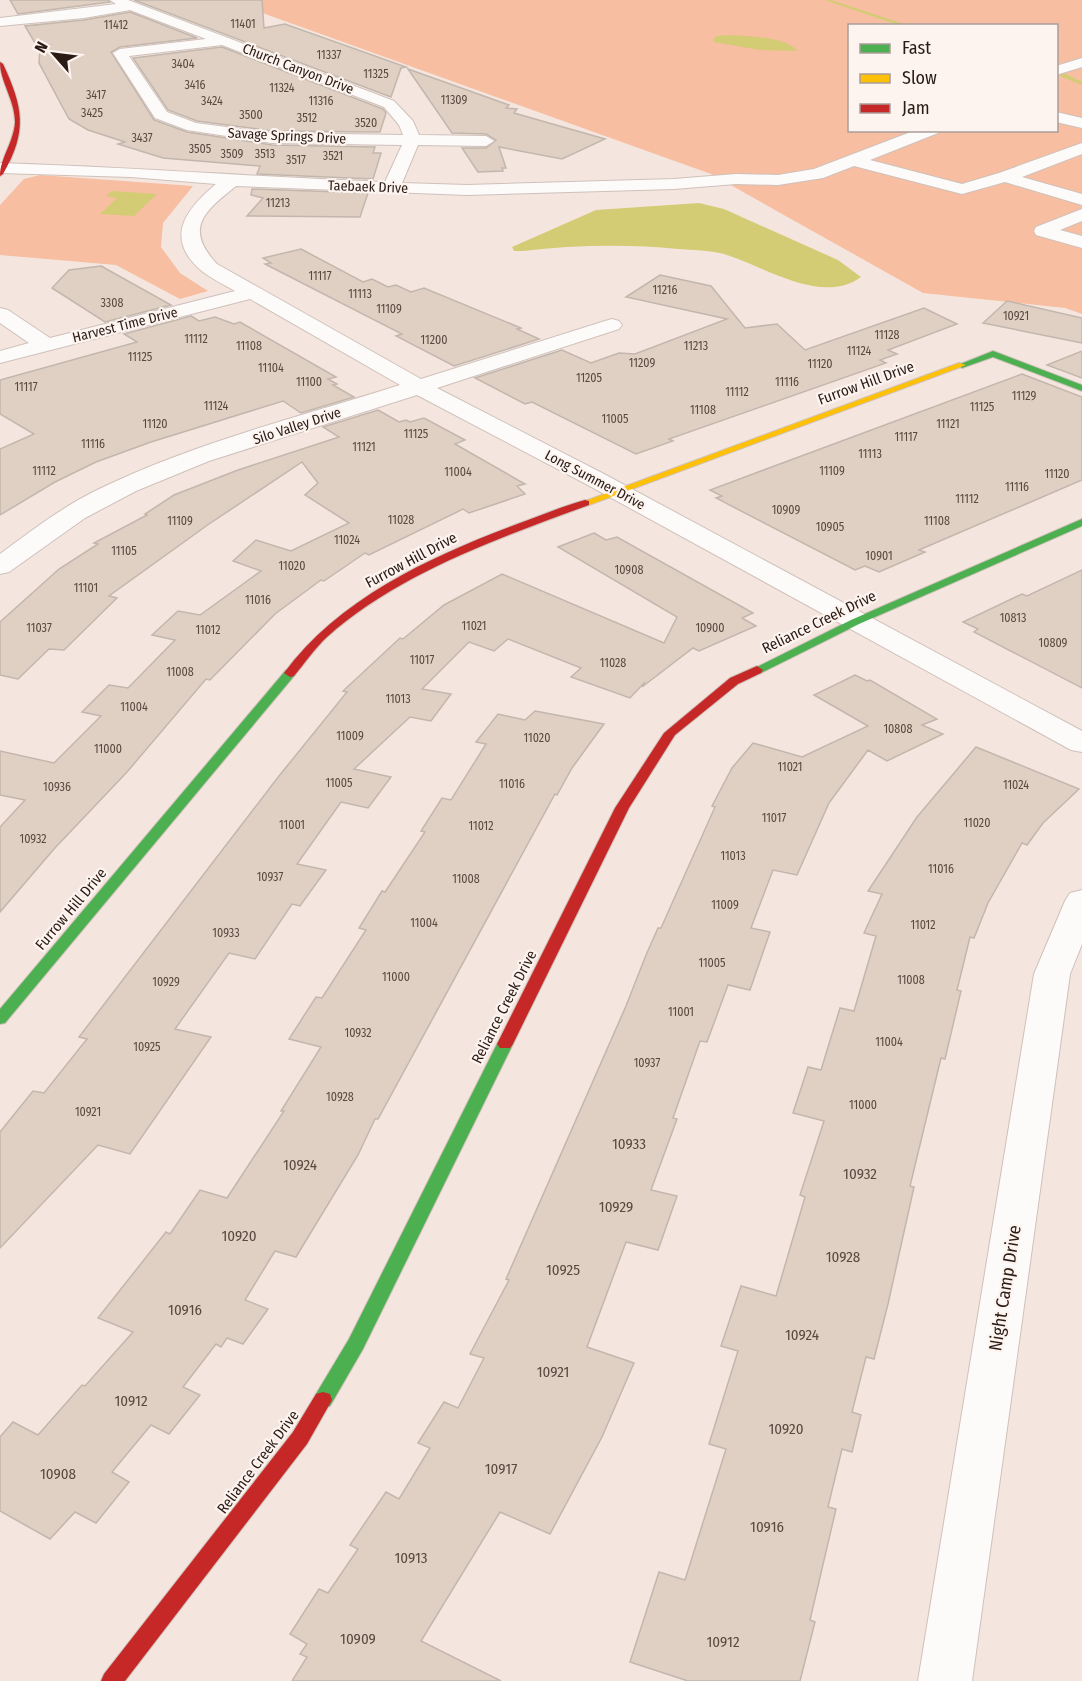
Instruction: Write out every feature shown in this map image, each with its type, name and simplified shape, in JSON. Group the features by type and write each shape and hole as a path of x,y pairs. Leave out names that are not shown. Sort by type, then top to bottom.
{"street":[{"name":"Church Canyon Drive","path":"116,0 388,104 402,115 410,126 412,140"},
{"path":"0,22 84,14 130,6"},
{"name":"Savage Springs Drive","path":"224,41 120,53 161,115 193,127 272,138 486,141"},
{"path":"1058,69 1082,62"},
{"path":"0,64 16,96 20,133 1,170"},
{"path":"1058,117 1082,123"},
{"name":"Taebaek Drive","path":"1,170 131,172 232,180 467,190 674,184 736,179 778,180 817,174 927,132"},
{"path":"390,188 412,140"},
{"path":"855,161 962,189 1005,177 1082,148"},
{"path":"1005,177 1082,200"},
{"name":"Long Summer Drive","path":"232,180 198,212 190,225 189,239 195,254 210,268 419,387 1082,743"},
{"path":"1082,214 1043,231 1082,242"},
{"name":"Harvest Time Drive","path":"0,357 250,292"},
{"path":"1,314 46,345"},
{"name":"Silo Valley Drive","path":"0,566 57,524 103,497 151,475 201,456 612,325"},
{"name":"Furrow Hill Drive","path":"0,1019 322,635 380,593 438,561 504,533 993,354 1082,387"},
{"name":"Reliance Creek Drive","path":"112,1681 300,1438 356,1344 622,808 670,733 734,681 855,622 1082,522"},
{"name":"Night Camp Drive","path":"945,1681 1052,974 1082,901"}],"shaded area":[{"path":"226,0 1082,0 1082,314 1065,308 923,293 711,174"},
{"path":"730,35 776,40 792,46 797,51 760,50 714,42 713,39 717,36"},
{"path":"40,175 193,186 163,223 161,247 180,273 208,291 180,299 116,265 0,255 0,205 24,179"},
{"path":"112,191 157,194 134,216 100,214 117,198 106,196"},
{"path":"699,203 724,209 838,260 861,277 846,285 811,286 724,254 707,251 659,247 581,246 514,251 512,247 596,210"}],"building":[{"path":"10,0 108,0 110,2 18,14"},
{"path":"134,0 262,0 264,28 285,24 406,67 401,68 391,97"},
{"path":"130,12 197,38 120,47 111,52 154,120 187,132 272,145 375,147 373,153 381,153 373,179 257,174 260,166 163,158 118,144 125,142 88,130 69,119 39,63 40,49 51,45 35,43 25,26 84,20"},
{"path":"222,47 383,109 386,113 380,132 272,131 197,121 168,110 133,58"},
{"path":"408,69 509,105 506,108 517,109 514,113 605,139 562,159 499,147 506,168 502,168 503,171 478,172 462,148 486,148 496,140 486,134 452,133"},
{"path":"252,189 368,193 360,217 247,216 263,198 251,195"},
{"path":"301,249 363,282 372,279 388,287 396,285 411,292 424,288 521,328 517,329 539,339 454,366 396,336 402,334 265,264 271,263 263,258"},
{"path":"101,266 171,305 105,322 52,288 69,270"},
{"path":"660,275 711,286 745,328 777,324 805,350 924,308 957,324 888,350 897,354 880,360 886,363 669,439 673,441 636,454 532,402 525,404 475,378 562,350 591,363 619,353 635,354 727,319 626,297"},
{"path":"1007,301 1082,318 1082,343 983,323"},
{"path":"191,316 199,321 215,317 234,324 240,322 336,377 328,379 337,384 333,385 354,397 301,413 283,401 151,442 96,462 55,482 0,515 0,449 34,434 0,414 0,380 137,342 124,334"},
{"path":"1082,351 1082,378 1047,365"},
{"path":"1022,374 1082,397 1082,480 919,550 925,552 879,572 865,566 855,570 716,498 722,496 710,490"},
{"path":"378,410 399,422 424,418 465,440 455,444 525,484 517,486 525,494 469,513 463,509 369,555 365,553 324,581 321,580 275,614 210,680 206,679 127,772 54,849 0,912 0,827 25,800 0,795 0,751 54,763 101,716 82,712 109,685 128,688 175,640 152,635 178,611 200,615 261,571 233,561 256,540 291,551 349,523 305,495 318,483 302,462 209,524 109,596 117,598 64,650 49,649 18,679 0,675 0,622 59,569 98,544 94,543 147,515 145,514 174,495 238,470 339,437 323,427"},
{"path":"594,533 606,540 617,537 753,613 742,618 756,626 699,651 693,648 642,687 645,682 630,698 571,677 581,668 508,639 494,651 469,642 422,689 451,694 431,721 410,717 354,769 391,777 368,808 341,802 297,864 326,870 300,906 292,904 255,959 229,953 175,1029 211,1037 130,1154 98,1145 0,1248 0,1132 33,1091 44,1093 87,1039 79,1037 279,776 347,692 343,691 400,638 403,639 444,605 502,574 664,643 677,617 558,547"},
{"path":"1082,570 1082,688 974,632 978,629 963,622 1022,594 1027,596"},
{"path":"855,675 867,681 870,680 937,719 922,725 943,734 887,761 868,750 829,803 797,875 773,870 751,928 770,932 750,990 728,985 707,1042 700,1041 673,1118 677,1119 651,1190 677,1196 658,1250 626,1242 587,1347 634,1363 602,1437 550,1534 500,1512 421,1641 501,1681 292,1681 307,1657 300,1654 307,1644 290,1634 319,1589 328,1593 358,1549 350,1545 386,1492 399,1499 430,1448 418,1443 444,1402 458,1408 484,1358 470,1354 509,1280 506,1279 626,1006 646,955 658,928 661,928 715,807 712,806 732,768 753,743 802,757 868,726 814,695"},
{"path":"535,711 604,724 572,768 557,795 555,794 378,1119 375,1119 358,1155 296,1257 275,1251 245,1300 268,1309 243,1344 227,1338 221,1347 216,1344 183,1387 200,1395 169,1434 151,1425 112,1472 129,1482 96,1523 75,1512 50,1539 0,1511 0,1437 13,1422 38,1435 133,1332 98,1318 166,1232 170,1234 200,1190 227,1198 284,1111 281,1111 321,1047 289,1039 316,997 322,998 366,930 359,928 382,891 385,892 425,832 421,831 442,798 451,800 486,744 476,742 498,714 525,720"},
{"path":"976,747 1079,789 1043,823 1027,845 1022,843 988,903 974,938 970,937 957,990 961,991 945,1059 941,1058 910,1186 914,1187 888,1304 874,1359 866,1357 852,1412 861,1415 852,1452 842,1449 828,1507 836,1509 810,1620 815,1622 800,1681 688,1681 630,1662 659,1572 685,1580 726,1449 709,1444 738,1351 721,1346 741,1286 776,1296 805,1197 800,1195 824,1121 793,1113 808,1067 821,1070 840,1008 854,1011 876,936 864,933 882,894 868,891 917,817"}],"waterway":[{"path":"827,0 901,24"},
{"path":"1058,71 1082,84"}],"traffic: fast":[{"path":"962,365 993,354 1082,388"},
{"path":"757,670 855,622 1082,522"},
{"path":"0,1019 290,673"},
{"path":"323,1400 356,1344 505,1044"}],"traffic: slow":[{"path":"585,503 962,365"}],"traffic: jam":[{"path":"0,64 13,93 18,119 14,145 0,174"},
{"path":"290,673 322,635 380,593 438,561 504,533 585,503"},
{"path":"505,1044 622,808 670,733 734,681 757,670"},
{"path":"112,1681 300,1438 323,1400"}]}
